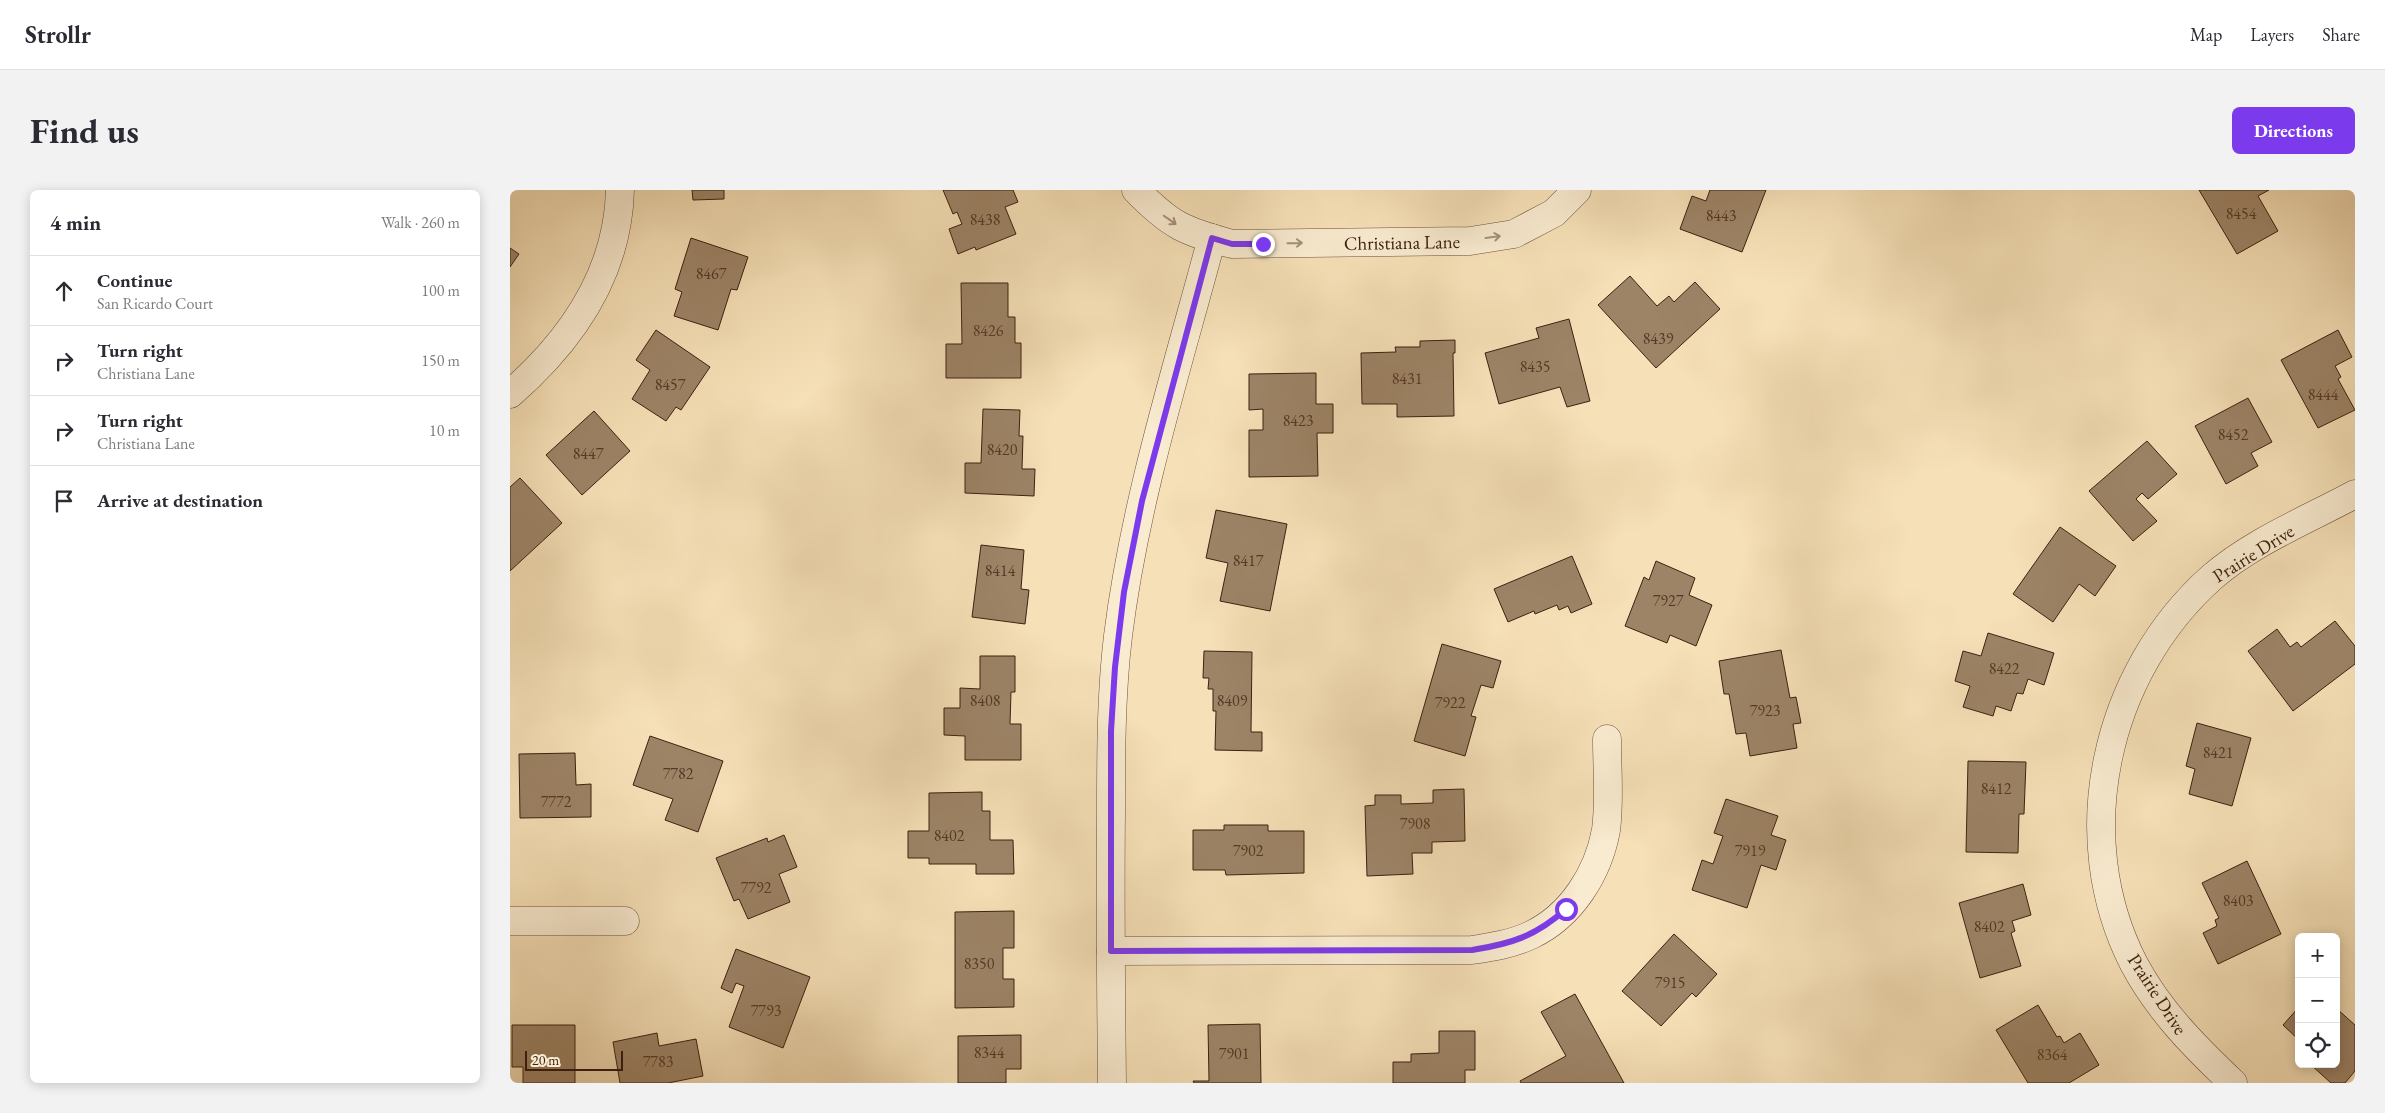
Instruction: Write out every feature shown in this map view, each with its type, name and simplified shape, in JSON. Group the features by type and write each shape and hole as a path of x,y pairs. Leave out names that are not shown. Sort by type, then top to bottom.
{"street":[{"path":"510,394 532,375 564,339 582,315 596,288 612,241 620,190"},
{"name":"Christiana Lane","path":"1136,190 1152,208 1168,221 1187,230 1232,244 1470,241 1514,234 1554,213 1577,190"},
{"path":"1112,1083 1111,731 1116,658 1124,592 1142,501 1212,238"},
{"name":"Prairie Drive","path":"2233,1083 2186,1038 2158,1001 2134,964 2117,923 2106,878 2101,834 2103,788 2110,744 2124,700 2152,647 2169,623 2210,579 2259,545 2355,494"},
{"path":"1111,951 1472,950 1501,945 1530,936 1549,924 1571,903 1585,885 1599,858 1607,814 1607,739"},
{"path":"510,921 625,921"}],"building":[{"path":"692,190 724,190 724,199 693,200"},
{"path":"943,190 1013,190 1018,202 1005,207 1016,234 976,250 975,247 958,254 949,229 962,224 957,212 953,214"},
{"path":"1710,190 1766,190 1742,252 1680,229 1692,196 1706,201"},
{"path":"2199,190 2269,190 2258,196 2278,231 2237,254"},
{"path":"691,238 748,257 737,290 731,289 718,330 674,316 682,292 675,289"},
{"path":"510,248 519,254 510,267"},
{"path":"1630,276 1657,306 1669,296 1674,302 1695,282 1720,309 1656,368 1598,305"},
{"path":"961,283 1008,283 1008,317 1015,317 1015,343 1021,343 1021,378 946,378 946,344 962,344"},
{"path":"1569,319 1590,401 1567,407 1560,387 1499,404 1485,353 1539,338 1536,328"},
{"path":"656,330 710,367 681,410 676,407 666,421 632,399 650,370 636,360"},
{"path":"2338,330 2352,357 2335,366 2341,377 2338,379 2355,410 2318,428 2281,360"},
{"path":"1455,340 1455,353 1453,353 1454,416 1397,417 1397,404 1362,404 1361,353 1396,352 1395,347 1420,347 1420,341"},
{"path":"1316,373 1316,404 1333,404 1333,433 1317,433 1318,476 1249,477 1249,430 1263,430 1263,409 1249,410 1249,374"},
{"path":"2248,398 2272,442 2251,453 2258,466 2226,484 2195,426"},
{"path":"983,409 1020,410 1019,436 1023,436 1022,469 1035,469 1034,496 965,493 965,463 981,463"},
{"path":"594,411 630,451 582,495 546,455"},
{"path":"2147,441 2177,474 2148,499 2142,493 2136,499 2157,521 2133,541 2089,491"},
{"path":"520,478 562,523 510,571 510,487"},
{"path":"1216,510 1287,524 1270,611 1220,601 1228,563 1206,558"},
{"path":"2060,527 2116,566 2095,596 2079,584 2053,622 2013,594"},
{"path":"981,545 1024,550 1021,589 1029,590 1025,624 972,617"},
{"path":"1572,556 1592,604 1571,613 1568,606 1559,610 1557,605 1535,614 1534,611 1508,622 1494,589"},
{"path":"1656,561 1695,578 1689,595 1712,605 1696,646 1670,635 1667,643 1625,626 1644,577 1649,580"},
{"path":"2335,621 2355,646 2355,664 2293,711 2248,651 2277,629 2290,647 2297,642 2301,647"},
{"path":"1988,633 2054,653 2044,685 2028,679 2023,694 2017,693 2011,711 1996,706 1993,716 1963,707 1970,686 1955,681 1963,651 1981,656"},
{"path":"1442,644 1501,661 1493,688 1481,685 1471,716 1476,717 1465,756 1414,741"},
{"path":"1781,650 1790,698 1796,697 1801,723 1793,724 1797,748 1750,756 1746,733 1736,734 1729,694 1724,694 1719,661"},
{"path":"1204,651 1252,652 1251,732 1262,732 1262,751 1215,750 1216,711 1213,711 1213,689 1208,689 1209,678 1203,678"},
{"path":"980,656 1015,656 1015,692 1011,692 1010,724 1021,724 1021,760 965,760 965,736 944,735 944,708 960,708 960,688 980,689"},
{"path":"2197,723 2251,738 2232,806 2189,794 2195,769 2186,766"},
{"path":"650,736 723,761 698,832 665,820 673,799 633,785"},
{"path":"575,753 576,785 591,784 591,817 520,818 519,754"},
{"path":"1968,761 2026,762 2024,814 2019,814 2018,853 1966,852"},
{"path":"1464,789 1465,841 1432,842 1432,853 1412,853 1413,874 1367,876 1365,806 1375,805 1375,795 1401,795 1401,804 1433,803 1433,790"},
{"path":"982,792 982,811 990,811 990,840 1013,840 1014,874 976,874 976,864 929,864 929,858 908,858 908,831 929,831 929,793"},
{"path":"1726,799 1778,816 1771,835 1786,840 1776,870 1761,865 1747,908 1692,890 1702,860 1713,864 1723,836 1714,833"},
{"path":"1224,825 1268,825 1268,831 1304,831 1304,873 1226,875 1225,870 1193,870 1193,830 1224,830"},
{"path":"784,835 797,867 779,874 790,902 748,919 739,899 734,901 716,858 767,838 768,842"},
{"path":"2247,861 2281,934 2218,964 2203,933 2217,926 2215,920 2219,918 2202,883"},
{"path":"2023,884 2031,915 2012,921 2015,931 2011,933 2021,966 1980,978 1959,903"},
{"path":"1014,911 1014,948 1003,948 1003,979 1014,979 1014,1007 955,1008 955,912"},
{"path":"1674,934 1717,974 1696,997 1692,993 1661,1026 1622,991"},
{"path":"736,949 810,977 783,1048 729,1027 744,986 736,983 732,993 721,988"},
{"path":"1575,994 1624,1083 1521,1083 1520,1081 1566,1056 1541,1012"},
{"path":"2038,1005 2057,1037 2060,1036 2064,1043 2080,1033 2099,1065 2069,1083 2028,1083 1996,1030"},
{"path":"2295,1012 2295,1036 2283,1025"},
{"path":"2340,1012 2355,1025 2355,1071 2345,1083 2331,1083 2314,1068 2340,1068"},
{"path":"1260,1024 1261,1083 1194,1083 1193,1081 1209,1081 1208,1025"},
{"path":"512,1025 575,1025 575,1083 523,1083 523,1067 512,1067"},
{"path":"1439,1031 1475,1031 1475,1070 1465,1070 1465,1083 1393,1083 1393,1062 1411,1062 1411,1054 1439,1053"},
{"path":"657,1033 659,1046 696,1039 703,1076 668,1083 620,1083 613,1042"},
{"path":"1021,1035 1021,1069 1006,1069 1006,1083 958,1083 958,1036"}],"route":[{"path":"1263,244 1232,244 1212,238 1135,530 1118,638 1111,731 1111,951 1472,950 1501,945 1530,936 1543,929 1566,909"}]}
